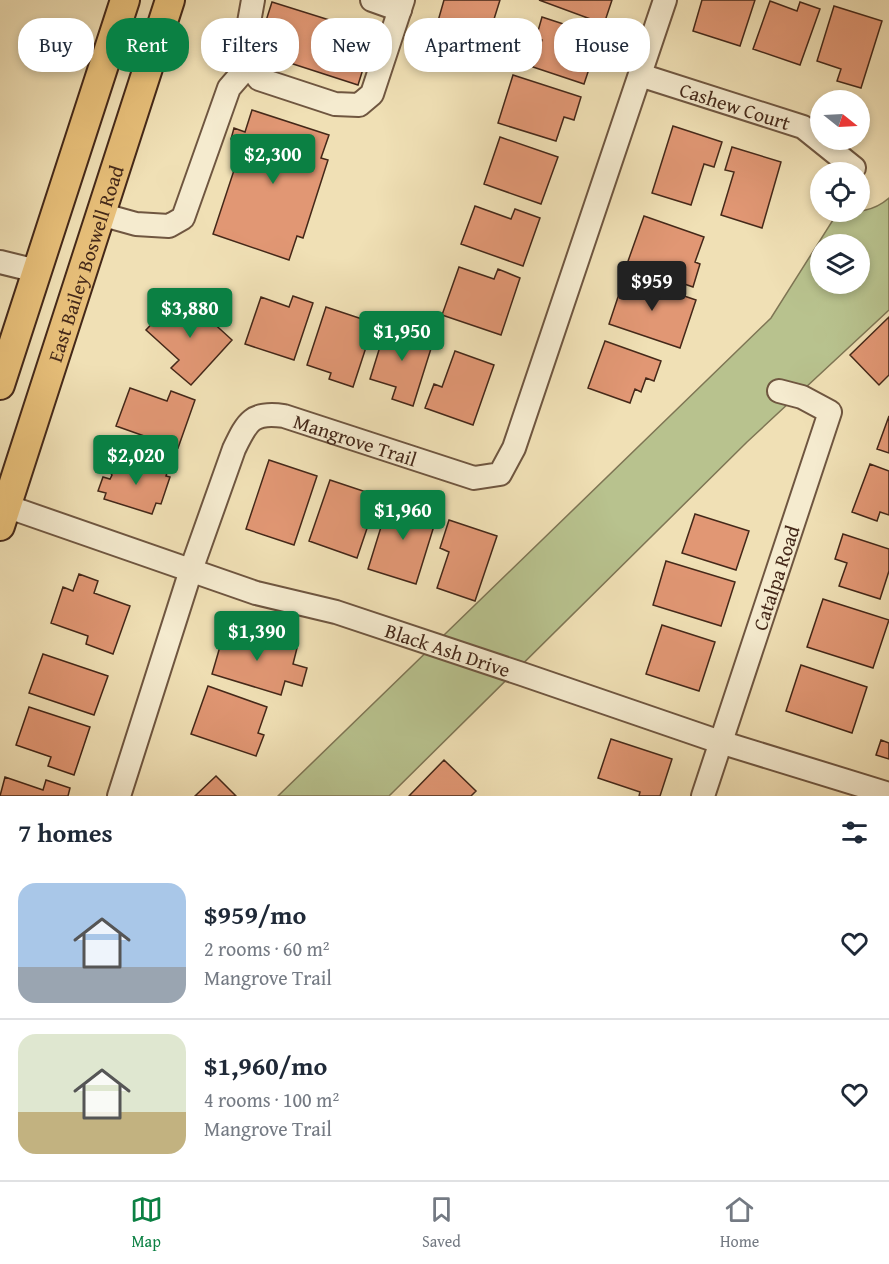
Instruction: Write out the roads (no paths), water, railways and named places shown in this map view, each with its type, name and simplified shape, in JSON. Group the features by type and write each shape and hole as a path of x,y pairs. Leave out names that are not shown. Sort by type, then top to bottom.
{"main road":[{"path":"0,385 125,0"},
{"name":"East Bailey Boswell Road","path":"2,510 170,0"},
{"path":"60,199 100,214"}],"street":[{"path":"250,18 254,0"},
{"path":"254,72 259,79 336,104 359,105 372,94 402,5 372,0"},
{"name":"Mangrove Trail","path":"119,796 191,570 234,449 242,431 255,417 269,414 284,416 474,477 500,474 514,448 664,0"},
{"path":"100,214 136,224 169,226 183,218 229,88 243,72"},
{"name":"Cashew Court","path":"640,75 803,127 847,162"},
{"path":"0,262 37,271"},
{"name":"Catalpa Road","path":"703,796 830,412 802,397 779,391"},
{"name":"Black Ash Drive","path":"2,510 256,593 336,612 720,742 889,794"}]}
